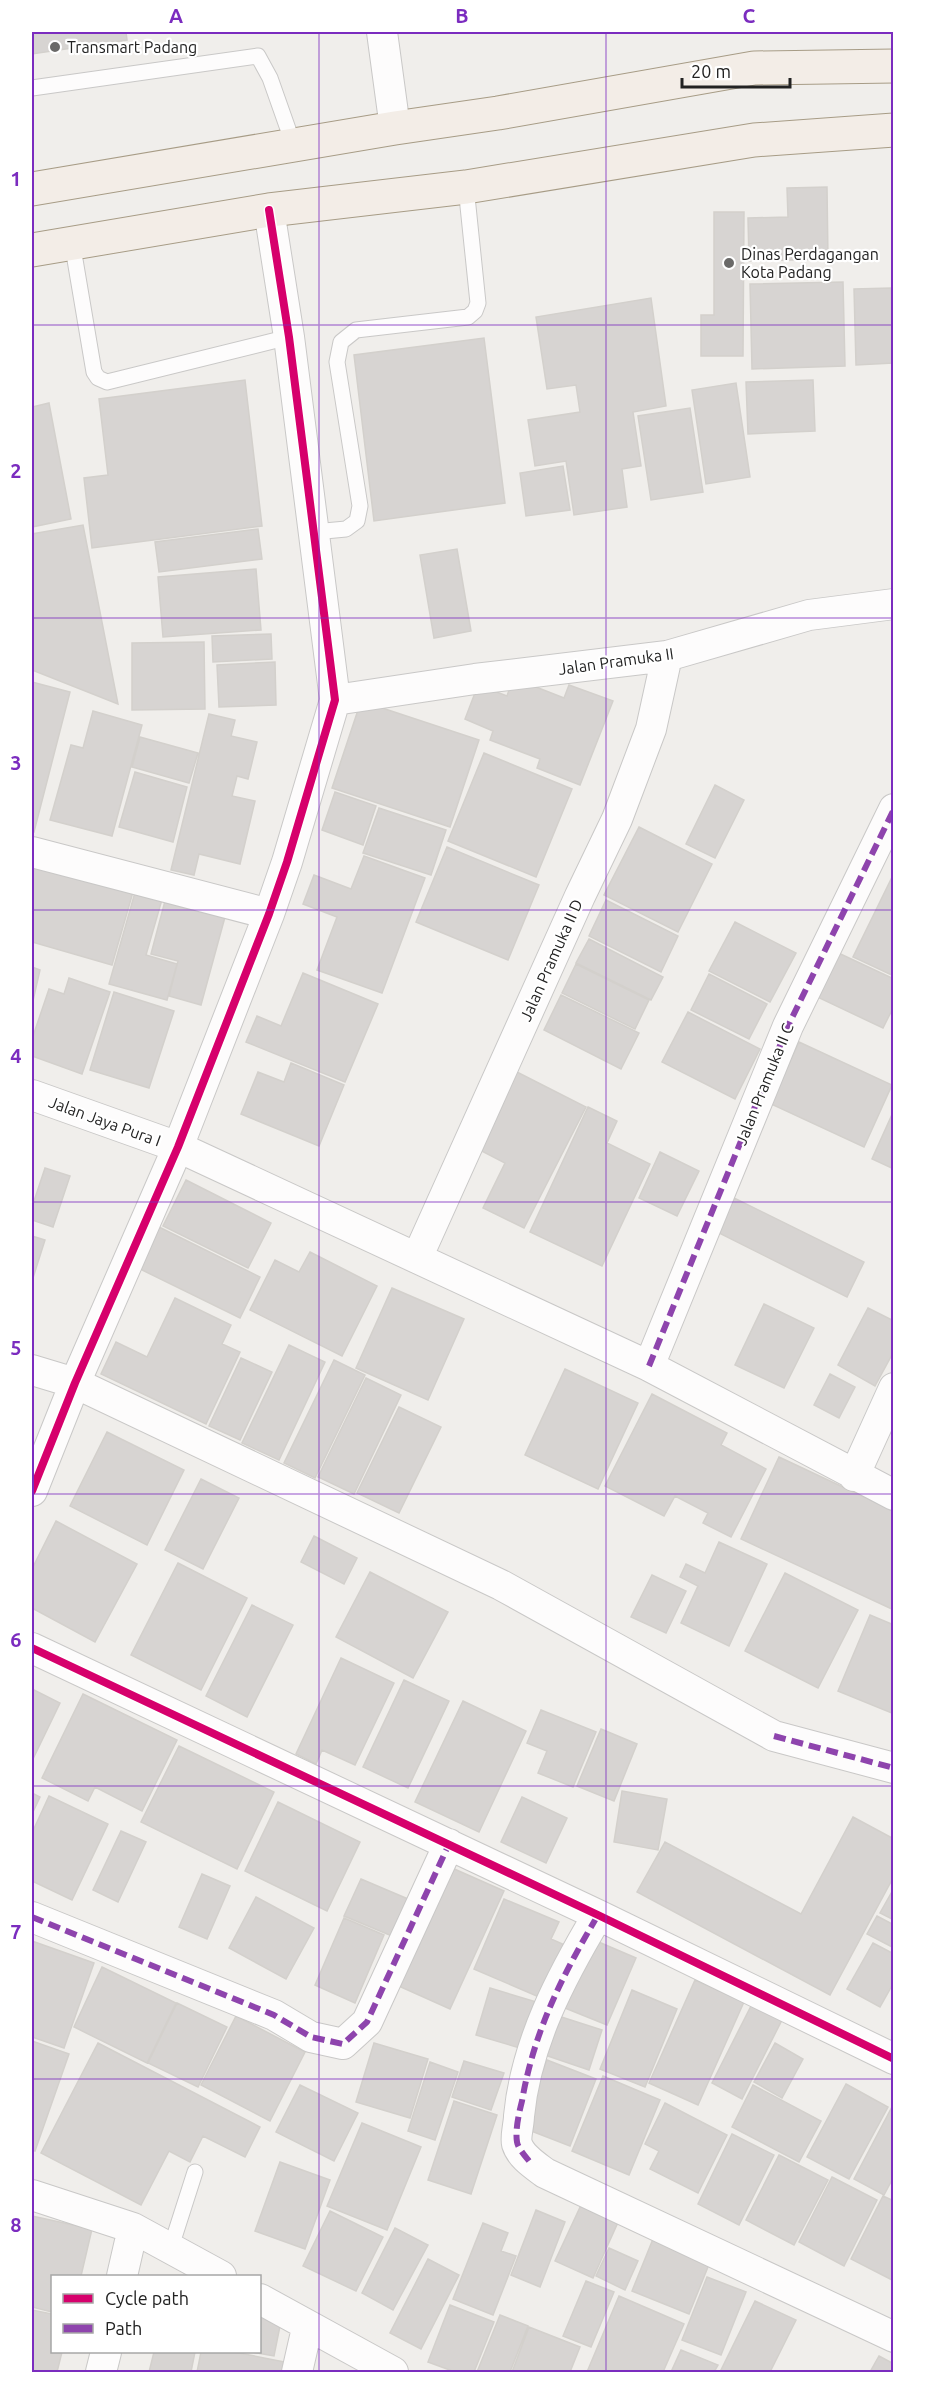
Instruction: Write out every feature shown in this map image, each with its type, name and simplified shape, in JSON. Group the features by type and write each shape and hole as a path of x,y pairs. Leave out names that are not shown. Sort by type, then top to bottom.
{"main road":[{"path":"32,189 510,111 754,68 894,66"},
{"path":"32,250 270,210 466,187 754,140 894,130"}],"street":[{"path":"382,32 395,128"},
{"path":"32,1491 75,1383 178,1147 269,914 287,862 335,700 289,337 270,210"},
{"name":"Jalan Pramuka II","path":"335,700 475,679 667,656 809,615 894,604"},
{"name":"Jalan Pramuka II D","path":"417,1258 617,819 651,729 667,656"},
{"name":"Jalan Pramuka II C","path":"649,1366 788,1026 894,809"},
{"path":"32,852 269,914"},
{"name":"Jalan Jaya Pura I","path":"32,1095 178,1147 417,1258 649,1366 894,1496"},
{"path":"32,1370 75,1383 501,1586 774,1736 894,1768"},
{"path":"854,1476 894,1388"},
{"path":"32,1648 449,1844 894,2059"},
{"path":"32,1917 274,2015 311,2037 344,2044 367,2022 449,1844"},
{"path":"598,1916 576,1953 541,2026 528,2064 517,2144 529,2161 545,2173 894,2337"},
{"path":"32,2195 133,2228 171,2247 218,2275"},
{"path":"122,2275 133,2228"},
{"path":"261,2300 308,2328 393,2373"},
{"path":"297,2373 308,2328"},
{"path":"101,2373 106,2353"}],"lane":[{"path":"32,88 258,56 270,78 294,146"},
{"path":"314,532 346,529 357,521 360,506 337,362 341,342 356,330 468,317 475,312 478,303 466,187"},
{"path":"72,242 94,372 98,378 107,382 289,337"},
{"path":"171,2247 195,2172"}],"building":[{"name":"Transmart Padang","path":"32,32 126,32 127,40 32,54"},
{"path":"827,187 828,259 749,261 748,218 788,217 787,188"},
{"name":"Dinas Perdagangan Kota Padang","path":"714,212 744,212 743,356 701,356 701,315 714,315"},
{"path":"843,282 845,366 752,369 750,284"},
{"path":"891,288 893,363 856,365 854,289"},
{"path":"651,298 666,406 633,412 641,466 622,469 627,507 574,515 566,461 535,466 528,420 580,412 576,385 547,389 536,317"},
{"path":"484,338 505,503 374,521 354,355"},
{"path":"245,380 262,526 92,548 84,478 108,475 99,399"},
{"path":"813,380 815,431 748,434 746,382"},
{"path":"736,383 750,477 706,484 692,390"},
{"path":"49,403 71,519 32,527 32,407"},
{"path":"690,408 703,492 651,500 638,416"},
{"path":"563,466 570,510 526,516 520,473"},
{"path":"83,525 118,704 32,670 32,534"},
{"path":"258,529 262,559 159,572 155,542"},
{"path":"457,549 471,631 434,638 420,555"},
{"path":"256,569 261,630 163,637 158,577"},
{"path":"271,634 272,659 213,662 212,636"},
{"path":"204,642 205,709 132,710 132,643"},
{"path":"275,662 276,705 219,707 217,665"},
{"path":"513,678 564,698 569,685 613,701 580,785 537,768 540,759 490,740 493,731 465,719 478,685 507,696"},
{"path":"32,682 70,692 34,832 32,831"},
{"path":"361,701 479,740 450,827 332,788"},
{"path":"93,711 142,725 112,836 50,820 71,745 83,748"},
{"path":"209,714 235,720 231,736 257,742 248,779 237,776 232,796 255,801 240,864 199,854 194,875 171,870"},
{"path":"140,737 198,753 189,783 132,767"},
{"path":"484,753 572,789 536,877 448,841"},
{"path":"135,772 187,787 173,842 119,827"},
{"path":"715,785 744,800 715,858 686,844"},
{"path":"335,792 376,806 363,845 322,830"},
{"path":"379,808 446,830 431,875 363,853"},
{"path":"639,827 712,864 678,932 604,895"},
{"path":"447,847 539,885 508,960 416,922"},
{"path":"364,856 425,878 382,993 317,970 337,917 303,904 314,875 351,889"},
{"path":"33,864 133,892 112,965 32,942"},
{"path":"894,873 894,976 853,957"},
{"path":"136,889 163,896 146,955 177,964 167,1000 109,984"},
{"path":"606,900 678,936 661,972 589,936"},
{"path":"165,901 225,917 201,1005 169,996 178,961 151,954"},
{"path":"735,922 796,953 770,1002 709,971"},
{"path":"589,939 663,977 651,1000 576,963"},
{"path":"832,950 894,979 894,1006 883,1028 811,994"},
{"path":"576,964 649,1000 635,1029 562,993"},
{"path":"32,967 40,970 32,1005"},
{"path":"303,973 378,1004 345,1082 246,1042 257,1016 281,1026"},
{"path":"709,974 767,1004 749,1039 691,1010"},
{"path":"69,978 110,992 82,1074 32,1056 32,1039 49,989 64,994"},
{"path":"114,992 174,1011 149,1088 90,1070"},
{"path":"561,995 639,1033 621,1069 544,1030"},
{"path":"688,1012 760,1049 735,1099 662,1062"},
{"path":"799,1042 892,1085 864,1147 771,1104"},
{"path":"291,1063 344,1085 319,1146 241,1114 258,1072 284,1082"},
{"path":"511,1069 586,1107 524,1228 483,1208 505,1163 472,1146"},
{"path":"588,1107 617,1121 607,1143 650,1164 602,1266 530,1232"},
{"path":"894,1110 894,1169 872,1159"},
{"path":"660,1152 699,1171 677,1216 639,1198"},
{"path":"45,1168 70,1176 53,1227 32,1220 32,1207"},
{"path":"186,1180 271,1223 248,1268 163,1226"},
{"path":"734,1198 864,1262 847,1297 717,1232"},
{"path":"159,1227 260,1277 240,1318 138,1268"},
{"path":"32,1236 45,1240 32,1281"},
{"path":"310,1252 377,1286 342,1356 250,1310 275,1260 299,1272"},
{"path":"392,1288 464,1319 428,1400 356,1368"},
{"path":"175,1298 231,1325 222,1344 240,1352 206,1424 101,1374 116,1342 147,1357"},
{"path":"764,1304 814,1328 784,1388 735,1365"},
{"path":"868,1308 894,1321 894,1351 875,1386 838,1365"},
{"path":"289,1345 325,1362 279,1460 242,1443"},
{"path":"241,1358 272,1372 240,1440 209,1426"},
{"path":"334,1360 365,1375 315,1478 284,1463"},
{"path":"565,1369 638,1403 598,1489 525,1455"},
{"path":"830,1374 855,1387 839,1418 814,1405"},
{"path":"366,1378 401,1395 354,1494 318,1477"},
{"path":"652,1394 727,1433 721,1445 766,1469 731,1537 703,1523 708,1513 675,1496 664,1516 605,1486"},
{"path":"399,1407 441,1427 399,1513 357,1493"},
{"path":"107,1432 184,1470 147,1545 70,1506"},
{"path":"779,1457 894,1511 894,1610 741,1539"},
{"path":"201,1479 239,1498 203,1569 165,1550"},
{"path":"56,1521 137,1564 95,1642 32,1608 32,1569"},
{"path":"314,1536 357,1558 344,1584 301,1562"},
{"path":"719,1542 767,1564 729,1646 681,1623 698,1586 680,1577 686,1564 705,1573"},
{"path":"178,1563 247,1598 201,1690 131,1655"},
{"path":"370,1572 448,1612 413,1678 336,1637"},
{"path":"785,1573 858,1610 818,1688 745,1651"},
{"path":"652,1575 686,1591 666,1633 631,1617"},
{"path":"252,1605 293,1625 247,1717 206,1696"},
{"path":"870,1615 894,1625 894,1714 838,1691"},
{"path":"341,1658 394,1683 355,1765 322,1750 316,1764 296,1754"},
{"path":"404,1680 449,1701 408,1788 363,1767"},
{"path":"32,1689 60,1703 32,1761"},
{"path":"83,1694 177,1740 142,1811 95,1787 88,1801 42,1778"},
{"path":"463,1701 526,1731 479,1832 415,1802"},
{"path":"541,1710 596,1732 573,1787 538,1773 547,1751 527,1743"},
{"path":"601,1729 637,1744 614,1801 577,1786"},
{"path":"179,1746 274,1792 237,1869 141,1822"},
{"path":"622,1791 667,1799 658,1850 614,1842"},
{"path":"32,1793 40,1797 32,1814"},
{"path":"49,1796 108,1824 72,1900 32,1881 32,1833"},
{"path":"522,1797 567,1818 546,1863 501,1842"},
{"path":"278,1802 360,1842 327,1911 245,1871"},
{"path":"853,1817 894,1839 894,1876 830,1995 637,1892 665,1842 801,1914"},
{"path":"121,1831 146,1842 118,1902 93,1890"},
{"path":"443,1864 504,1891 450,2009 390,1982"},
{"path":"202,1874 230,1886 207,1939 179,1927"},
{"path":"361,1879 408,1899 392,1936 344,1916"},
{"path":"894,1888 894,1920 880,1913"},
{"path":"256,1897 314,1928 286,1979 229,1948"},
{"path":"504,1899 559,1922 551,1939 569,1947 546,2000 474,1969"},
{"path":"877,1916 894,1925 894,1948 867,1934"},
{"path":"344,1918 384,1935 355,2003 315,1985"},
{"path":"594,1940 636,1958 607,2025 565,2008"},
{"path":"32,1941 94,1963 64,2048 32,2037"},
{"path":"873,1943 894,1954 894,1982 880,2007 847,1989"},
{"path":"102,1967 176,2003 147,2063 74,2027"},
{"path":"695,1980 744,2002 698,2105 649,2083"},
{"path":"490,1988 543,2004 530,2051 476,2035"},
{"path":"632,1990 677,2009 645,2087 600,2069"},
{"path":"177,2003 227,2027 198,2087 148,2063"},
{"path":"752,2004 782,2020 742,2099 712,2083"},
{"path":"549,2013 602,2030 589,2070 536,2052"},
{"path":"236,2016 305,2052 270,2121 201,2085"},
{"path":"32,2041 69,2054 35,2151 32,2150"},
{"path":"98,2043 260,2127 245,2157 203,2136 190,2162 169,2151 141,2205 41,2153"},
{"path":"374,2043 428,2059 410,2118 356,2102"},
{"path":"775,2043 803,2059 782,2098 754,2082"},
{"path":"547,2060 596,2079 570,2146 521,2127"},
{"path":"464,2061 504,2073 491,2110 452,2097"},
{"path":"430,2062 458,2072 435,2140 408,2131"},
{"path":"603,2076 660,2100 629,2175 572,2151"},
{"path":"846,2084 888,2107 849,2179 807,2157"},
{"path":"300,2085 358,2113 334,2161 276,2132"},
{"path":"753,2085 821,2121 799,2162 732,2127"},
{"path":"454,2101 497,2115 471,2194 428,2180"},
{"path":"665,2103 727,2135 698,2193 650,2169 659,2151 645,2144"},
{"path":"894,2103 894,2176 884,2195 854,2179"},
{"path":"362,2123 421,2147 387,2230 327,2206"},
{"path":"732,2134 774,2155 739,2225 698,2204"},
{"path":"779,2155 828,2180 794,2245 746,2220"},
{"path":"280,2162 330,2180 305,2249 255,2231"},
{"path":"832,2177 877,2200 844,2266 799,2242"},
{"path":"883,2196 894,2201 894,2281 851,2259"},
{"path":"582,2203 619,2220 593,2278 555,2261"},
{"path":"536,2210 565,2222 540,2287 511,2275"},
{"path":"330,2211 383,2237 356,2291 303,2266"},
{"path":"32,2216 92,2229 81,2275 51,2275 51,2312 32,2307"},
{"path":"483,2223 508,2233 501,2251 516,2256 493,2315 453,2299"},
{"path":"395,2228 428,2245 393,2310 362,2293"},
{"path":"653,2239 710,2262 689,2314 632,2291"},
{"path":"609,2248 638,2261 625,2290 596,2276"},
{"path":"428,2259 459,2275 421,2349 390,2333"},
{"path":"707,2277 746,2292 721,2355 682,2340"},
{"path":"586,2281 614,2292 591,2347 563,2336"},
{"path":"619,2296 684,2324 663,2372 587,2372"},
{"path":"755,2301 796,2320 770,2372 720,2372"},
{"path":"450,2305 494,2322 474,2372 455,2372 428,2362"},
{"path":"32,2310 51,2314 51,2353 62,2353 57,2372 32,2372"},
{"path":"261,2311 282,2316 274,2356 258,2353 261,2353"},
{"path":"500,2315 528,2326 510,2372 477,2372"},
{"path":"529,2327 580,2347 570,2372 512,2372"},
{"path":"681,2350 718,2365 714,2372 671,2372"},
{"path":"154,2353 195,2353 191,2372 149,2372"},
{"path":"201,2353 239,2353 290,2363 288,2372 197,2372"},
{"path":"879,2356 894,2364 894,2372 870,2372"}],"marked path":[{"path":"649,1366 788,1026 894,809"},
{"path":"774,1736 894,1768"},
{"path":"32,1917 274,2015 311,2037 343,2044 367,2022 449,1844"},
{"path":"529,2161 522,2152 517,2137 527,2075 542,2027 561,1982 598,1915"}],"cycle path":[{"path":"32,1491 75,1383 178,1147 269,914 287,862 335,700 289,337 269,210"},
{"path":"32,1648 598,1915 894,2059"}],"place":[{"name":"Transmart Padang","path":"55,47"},
{"name":"Dinas Perdagangan Kota Padang","path":"729,263"}]}
